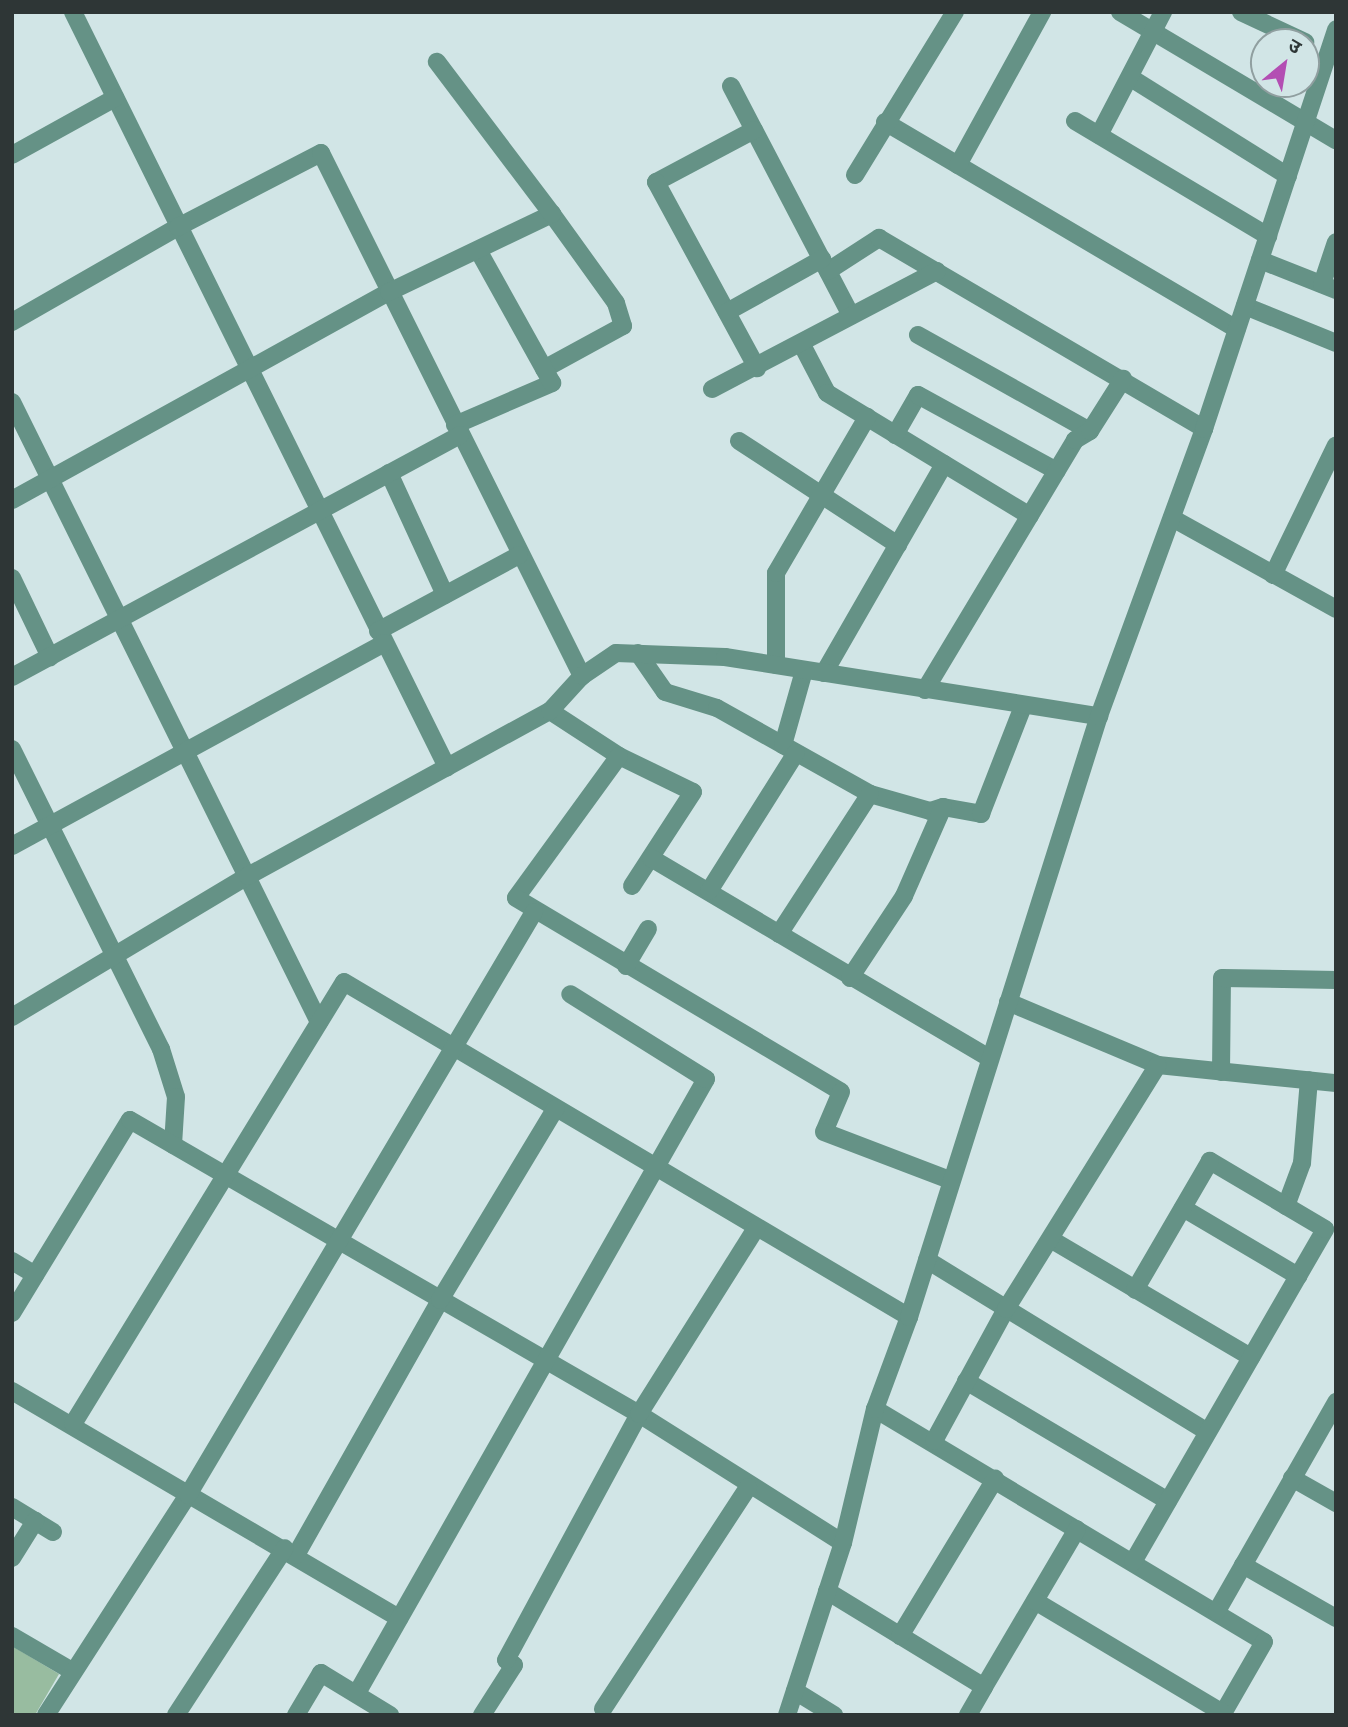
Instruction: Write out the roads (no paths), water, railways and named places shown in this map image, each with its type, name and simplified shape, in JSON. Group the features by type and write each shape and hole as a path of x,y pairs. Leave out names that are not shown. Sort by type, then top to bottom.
{"street":[{"path":"855,175 885,122 955,12"},
{"path":"958,165 1042,12"},
{"path":"1121,12 1336,140"},
{"path":"1099,135 1156,33 1163,12"},
{"path":"1241,12 1276,28"},
{"path":"76,14 248,370 447,767"},
{"path":"787,1715 843,1543 875,1409 909,1317 988,1057 1099,716 1204,429 1333,43"},
{"path":"437,62 616,303 623,326 544,369"},
{"path":"1131,78 1288,176"},
{"path":"731,86 851,316"},
{"path":"12,155 115,98"},
{"path":"1075,121 1268,236"},
{"path":"885,122 1237,329"},
{"path":"754,130 656,182 757,368"},
{"path":"12,322 178,227 321,153 519,555 582,676"},
{"path":"12,500 389,292 552,214"},
{"path":"727,312 879,238 1204,429"},
{"path":"1260,260 1329,287 1336,242"},
{"path":"12,677 390,473 457,430 552,383 478,250"},
{"path":"712,389 757,368 937,271"},
{"path":"1245,306 1336,343"},
{"path":"918,335 1090,431"},
{"path":"801,343 827,393 1030,516"},
{"path":"925,690 1075,440 1090,431 1123,379"},
{"path":"895,435 918,395 1057,471"},
{"path":"12,402 188,750 319,1022"},
{"path":"776,665 776,573 867,417"},
{"path":"739,441 898,545"},
{"path":"1273,575 1336,444"},
{"path":"824,673 944,464"},
{"path":"390,473 445,595"},
{"path":"1172,518 1336,610"},
{"path":"12,846 188,750 381,637 445,595 519,555"},
{"path":"12,578 50,657"},
{"path":"12,1017 248,876 550,711 582,676 616,653 725,657 1099,716"},
{"path":"638,653 665,692 717,708 870,794 930,811 943,807 981,814 1023,706"},
{"path":"709,891 790,749 804,671"},
{"path":"550,711 619,756 693,792 632,886"},
{"path":"13,752 165,1061 176,1097 173,1145"},
{"path":"619,756 516,898 534,912 841,1092 824,1132 950,1180"},
{"path":"779,934 870,794"},
{"path":"850,978 904,896 943,807"},
{"path":"651,858 850,978 988,1057"},
{"path":"46,1715 188,1495 337,1238 455,1049 534,912"},
{"path":"626,966 648,929"},
{"path":"1221,1072 1222,978 1336,980"},
{"path":"73,1424 344,982 909,1317"},
{"path":"357,1693 544,1360 658,1169 706,1079 570,994"},
{"path":"1008,1002 1158,1065 1336,1083"},
{"path":"934,1441 1006,1309 1052,1240 1158,1065"},
{"path":"1286,1206 1302,1163 1309,1080"},
{"path":"176,1715 291,1551 556,1108"},
{"path":"12,1312 130,1120 226,1173 639,1414 748,1487 843,1543"},
{"path":"1133,1562 1325,1229 1210,1161 1135,1290"},
{"path":"1183,1208 1298,1276"},
{"path":"489,1712 514,1665 506,1660 639,1414 756,1228"},
{"path":"1052,1240 1251,1357"},
{"path":"927,1260 1208,1432"},
{"path":"12,1261 35,1275"},
{"path":"966,1381 1168,1501"},
{"path":"12,1391 73,1424 188,1495 291,1551 399,1618"},
{"path":"1217,1611 1336,1402"},
{"path":"875,1409 934,1441 1264,1642 1223,1714 1035,1601"},
{"path":"1292,1478 1336,1503"},
{"path":"900,1636 995,1479"},
{"path":"603,1709 748,1487"},
{"path":"12,1507 53,1532"},
{"path":"12,1558 35,1521"},
{"path":"968,1715 1077,1529"},
{"path":"1243,1565 1336,1618"},
{"path":"827,1591 984,1687"},
{"path":"12,1636 72,1671"},
{"path":"296,1715 321,1673 390,1715"},
{"path":"795,1691 834,1715"}]}
